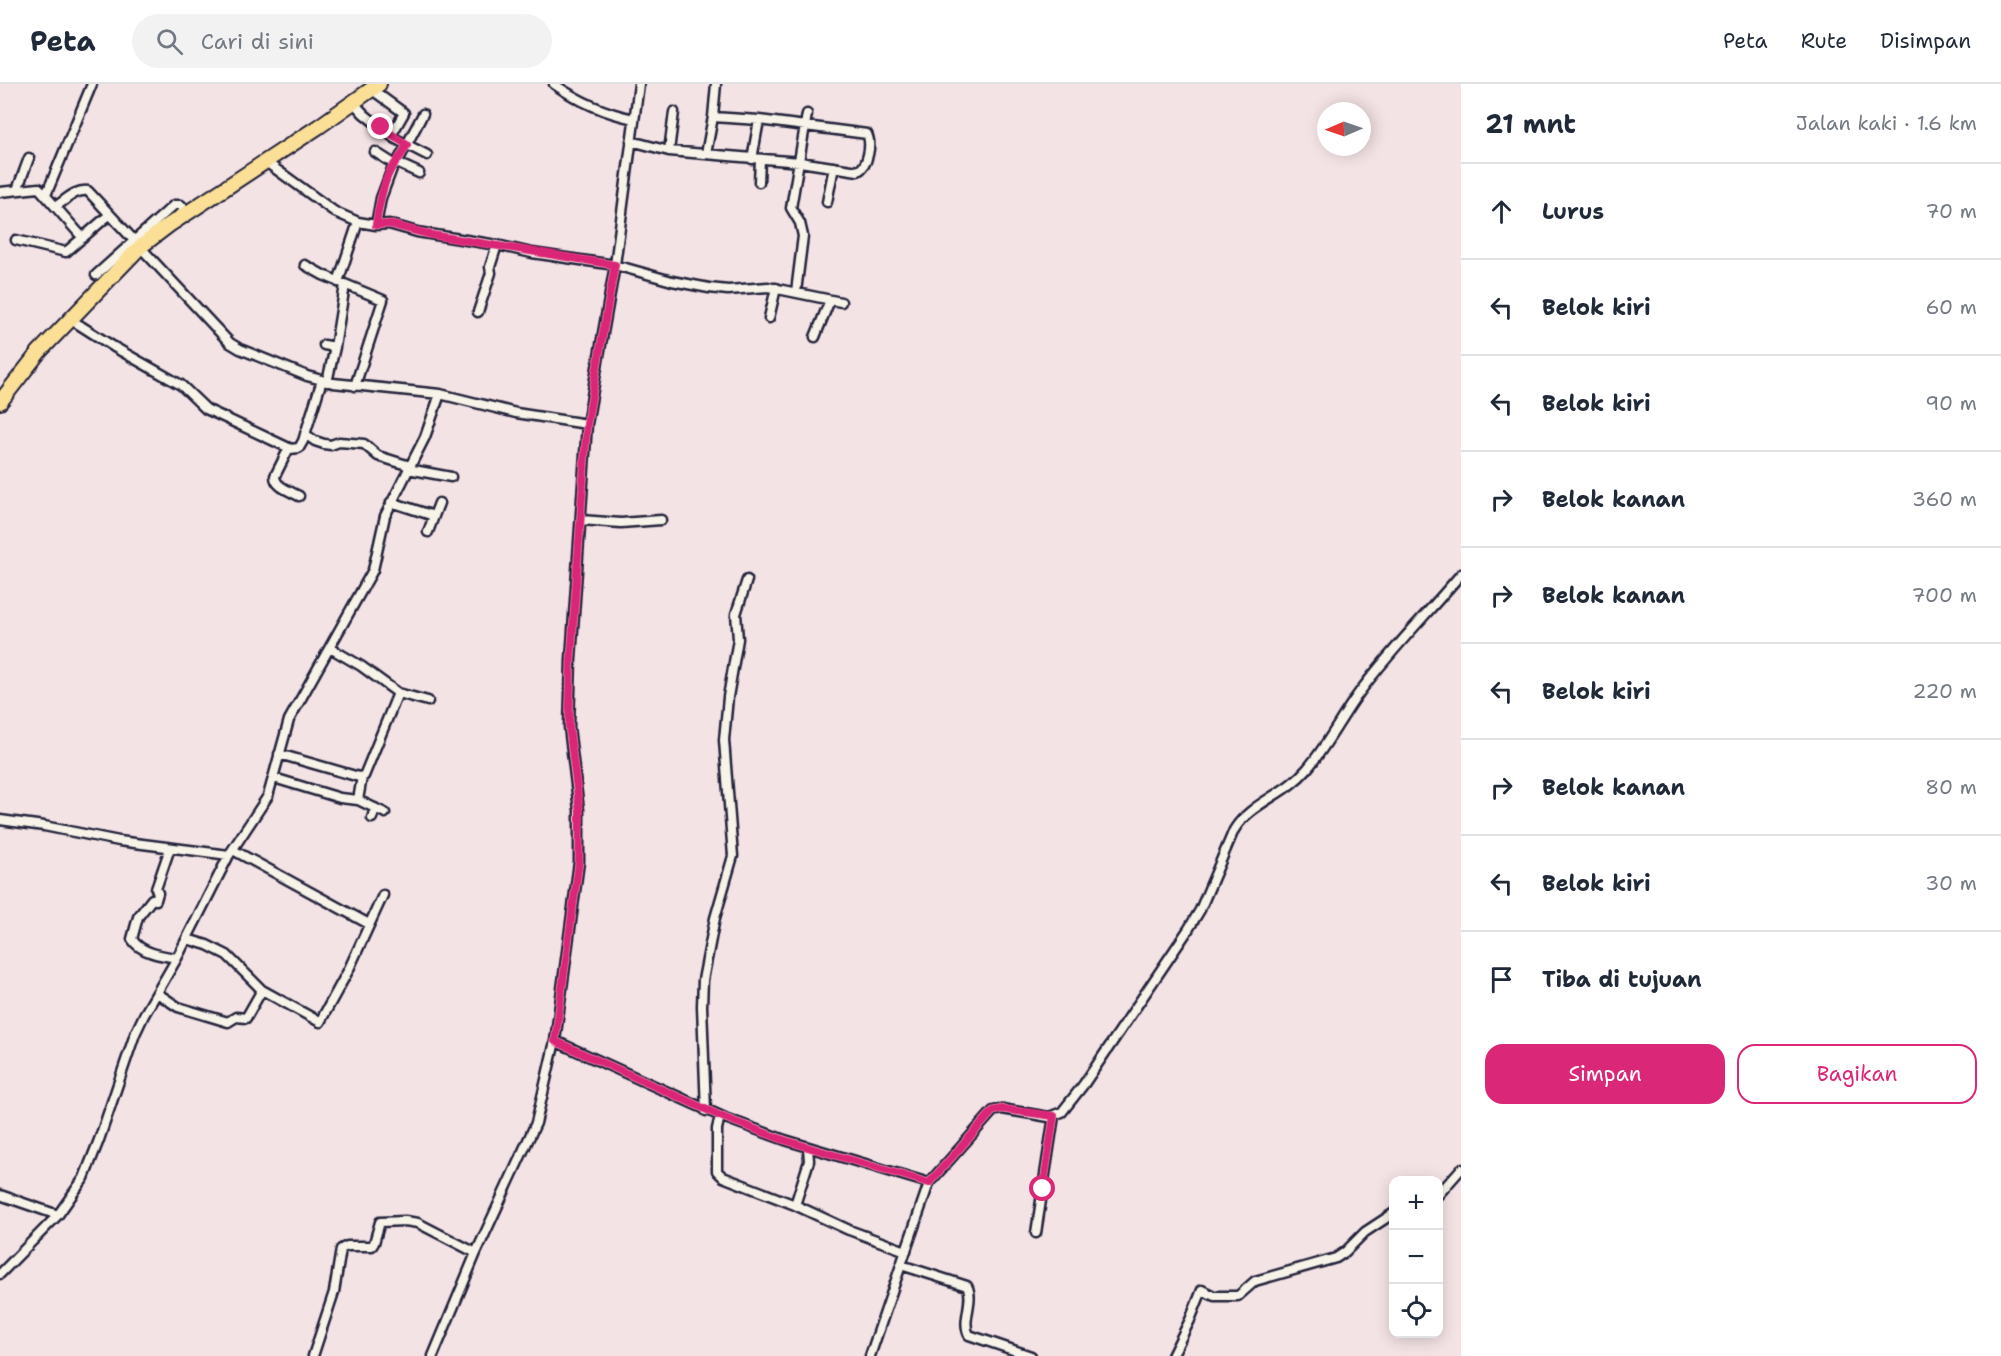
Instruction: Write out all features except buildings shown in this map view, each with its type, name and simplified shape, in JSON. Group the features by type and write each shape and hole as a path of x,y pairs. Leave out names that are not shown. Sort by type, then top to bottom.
{"main road":[{"path":"0,402 39,352 137,244 266,162 375,86"}],"street":[{"path":"46,195 92,84"},
{"path":"554,84 612,114 634,119"},
{"path":"433,1356 476,1253 536,1123 555,1041 579,862 580,813 569,727 571,659 587,424 615,265 639,84"},
{"path":"706,154 716,84"},
{"path":"375,86 417,125"},
{"path":"352,102 364,114 407,145 427,155"},
{"path":"669,151 675,112"},
{"path":"392,134 404,113"},
{"path":"376,225 381,198 423,114"},
{"path":"796,291 803,236 800,223 791,208 807,114"},
{"path":"631,141 669,151 800,162 858,171 865,165 869,137 867,135 759,120 713,117"},
{"path":"759,120 756,160 759,182"},
{"path":"375,152 419,173"},
{"path":"17,190 28,158"},
{"path":"266,162 335,213 358,222 376,225 389,224 417,232 532,253 615,265 672,281 709,288 728,290 776,288 841,302"},
{"path":"827,202 834,167"},
{"path":"0,192 38,188 83,238"},
{"path":"56,206 76,192 86,190 233,345 324,381 440,394 516,413 587,424"},
{"path":"16,240 66,252 108,215"},
{"path":"70,319 182,385 206,409 290,449 300,447 335,348 342,283 358,222"},
{"path":"96,275 137,244"},
{"path":"478,312 491,272 489,267 496,245"},
{"path":"305,265 382,299 383,302 355,386"},
{"path":"769,318 776,288"},
{"path":"815,337 830,300"},
{"path":"324,345 335,348"},
{"path":"0,1273 58,1215 85,1176 135,1034 231,852 263,806 274,778 289,720 374,566 385,516 425,437 440,394"},
{"path":"305,434 324,444 331,445 339,442 364,444 378,456 409,468 451,477"},
{"path":"290,449 274,476 274,480 298,496"},
{"path":"391,502 434,516"},
{"path":"428,532 439,503"},
{"path":"581,520 621,523 661,520"},
{"path":"870,1356 929,1183 993,1111 1002,1109 1054,1116 1062,1112 1084,1084 1198,914 1240,820 1247,813 1287,789 1307,770 1367,682 1461,574"},
{"path":"706,1111 703,980 715,918 733,856 724,740 728,697 738,637 736,613 747,580"},
{"path":"330,648 361,666 398,693 428,701"},
{"path":"358,800 362,777 398,693"},
{"path":"279,754 362,777"},
{"path":"274,778 340,798 358,800 385,813"},
{"path":"372,818 375,808"},
{"path":"0,820 170,848 231,852 369,924"},
{"path":"170,848 156,889 158,893 156,900 152,899 138,916 132,939 138,946 149,952 177,958"},
{"path":"187,939 207,945 227,955 262,990 320,1022 348,971 383,895"},
{"path":"157,993 178,1007 228,1022 236,1017 246,1018 262,990"},
{"path":"555,1041 706,1111 808,1147 929,1183"},
{"path":"720,1116 716,1150 720,1174 849,1230 906,1251"},
{"path":"1036,1233 1054,1116"},
{"path":"795,1205 809,1161 808,1147"},
{"path":"1443,1189 1461,1169"},
{"path":"0,1195 58,1215"},
{"path":"1172,1356 1202,1290 1214,1296 1238,1296 1255,1281 1336,1258 1389,1216"},
{"path":"313,1356 334,1292 341,1250 347,1246 372,1246 380,1222 418,1223 476,1253"},
{"path":"901,1265 966,1286 969,1293 966,1326 969,1335 1031,1356"}],"route":[{"path":"381,127 407,145 387,180 376,225 401,226 432,235 615,265 587,424 574,605 569,727 580,813 579,862 555,1041 706,1111 784,1140 929,1183 993,1111 1002,1109 1054,1116 1043,1189"}]}
